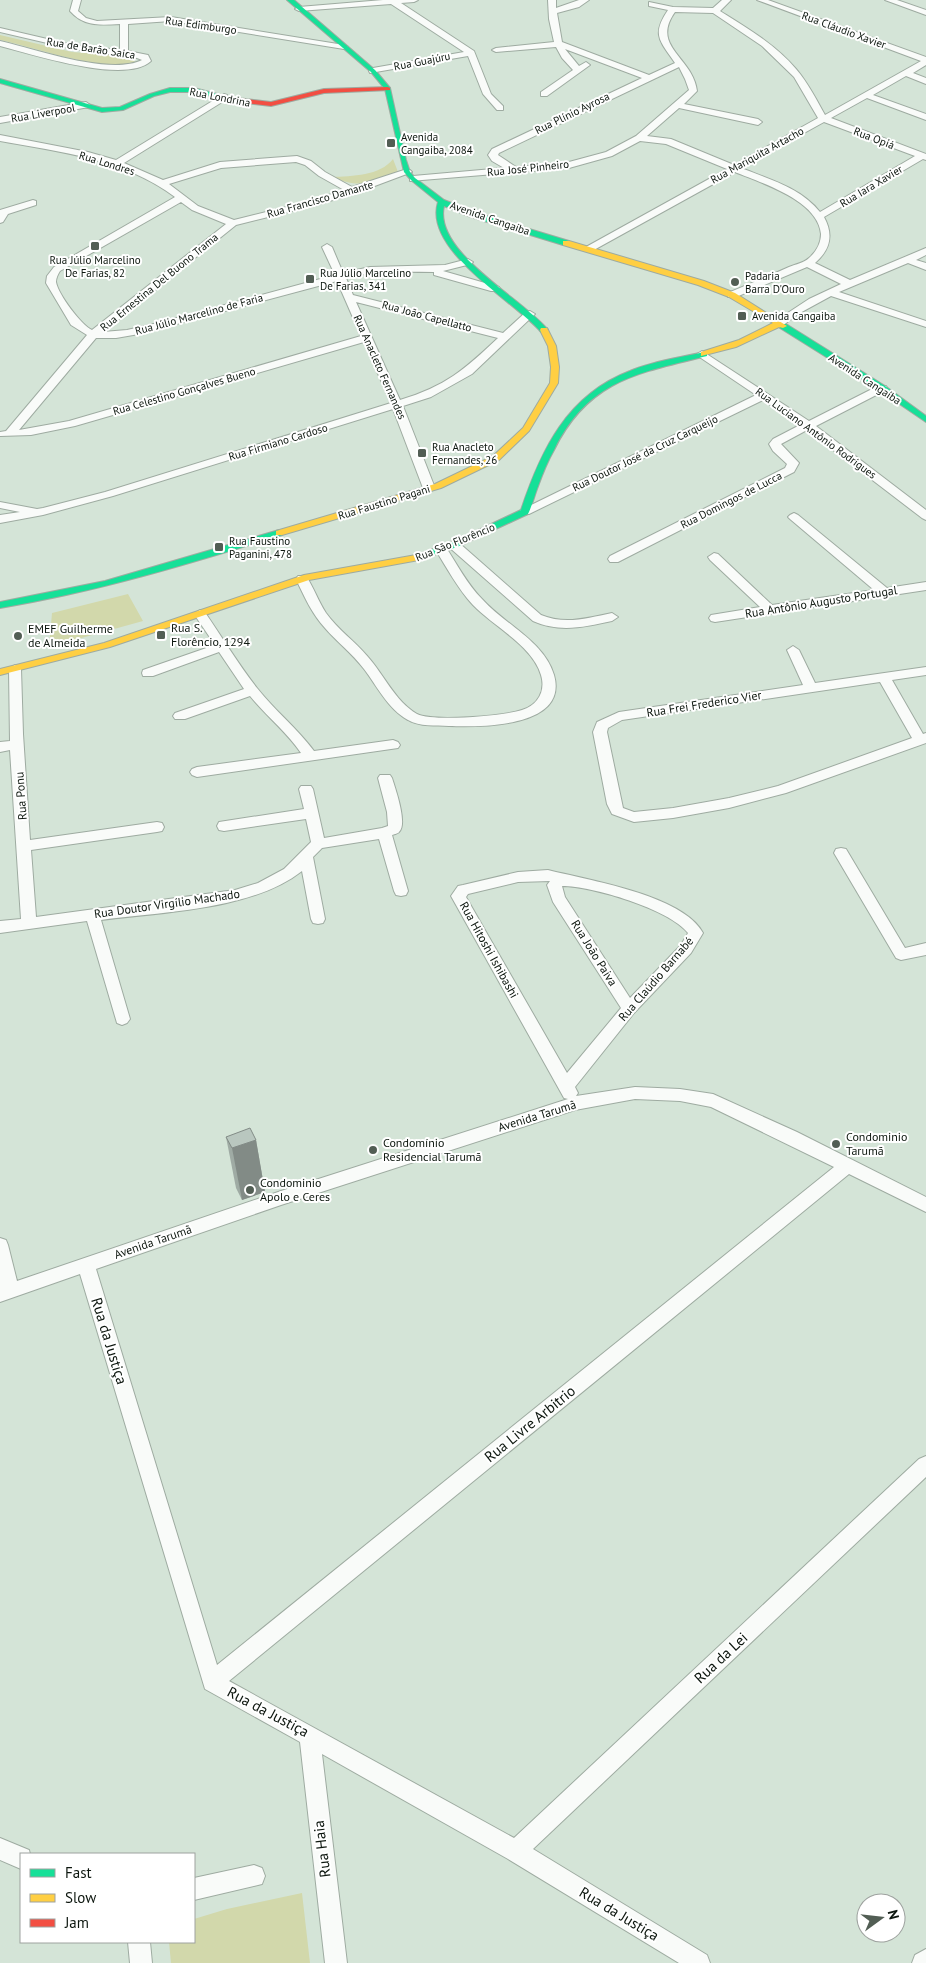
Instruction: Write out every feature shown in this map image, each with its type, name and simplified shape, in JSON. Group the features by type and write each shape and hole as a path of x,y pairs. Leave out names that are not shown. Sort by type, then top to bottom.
{"street":[{"name":"Rua Edimburgo","path":"77,0 74,11 83,20 97,23 171,19 344,47"},
{"path":"290,0 374,71 388,89 403,160 410,176"},
{"path":"299,9 414,0"},
{"path":"552,0 553,25 559,44 567,60 579,70"},
{"path":"553,12 576,5 585,0"},
{"path":"715,11 727,0"},
{"name":"Rua Cláudio Xavier","path":"761,0 926,61"},
{"path":"889,0 926,12"},
{"path":"393,2 471,53 490,100 500,108"},
{"path":"652,4 673,8 715,11 761,42 791,68 803,83 822,118"},
{"name":"Rua José Pinheiro","path":"410,176 569,165 609,154 639,138 693,92 694,87 666,44 661,30 673,8"},
{"path":"124,22 124,53"},
{"name":"Rua de Barão Saica","path":"0,30 78,48 124,53 144,58 148,62 133,68 118,69 73,61 0,43"},
{"path":"496,50 559,44 647,77"},
{"name":"Rua Guajúru","path":"374,71 471,53"},
{"path":"544,94 597,57"},
{"name":"Rua Mariquita Artacho","path":"589,249 926,61"},
{"name":"Rua Plínio Ayrosa","path":"514,170 495,159 494,151 647,77 679,64"},
{"path":"905,73 926,81"},
{"name":"Rua Londrina","path":"0,81 102,110 129,108 150,95 170,90 192,91 264,104 290,101 316,92 388,89"},
{"path":"866,95 926,117"},
{"path":"117,163 224,97"},
{"name":"Rua Liverpool","path":"0,120 86,105"},
{"path":"677,105 758,122"},
{"name":"Rua Opiá","path":"822,118 924,157"},
{"name":"Rua Londres","path":"0,138 88,155 117,163 162,184 195,208 233,223"},
{"path":"639,138 668,141 734,168 793,194 820,216 824,226 824,241 814,259 732,295"},
{"name":"Rua Iara Xavier","path":"820,216 924,157"},
{"path":"162,184 220,165 297,159 308,162 322,174 353,190"},
{"name":"Rua Francisco Damante","path":"233,223 410,176"},
{"name":"Avenida Cangaíba","path":"410,176 442,201 462,210 701,283 732,295 882,388 926,420"},
{"path":"93,335 75,323 51,283 52,276 57,270 180,198"},
{"name":"Rua Faustino Pagani","path":"0,605 35,600 119,581 429,488 470,472 496,458 515,440 545,417 554,382 555,367 552,346 544,330 530,314 483,279 444,231 440,224 438,210 442,201"},
{"path":"1,214 33,203"},
{"path":"454,242 450,223 462,210"},
{"name":"Rua Ernestina Del Buono Trama","path":"5,434 93,335 233,223"},
{"name":"Rua Anacleto Fernandes","path":"327,247 397,405 429,488"},
{"path":"525,512 536,475 550,444 563,424 601,387 615,378 655,365 702,354 748,340 778,324 802,306 830,292 909,260 926,250"},
{"path":"909,260 926,267"},
{"name":"Rua Júlio Marcelino de Faria","path":"93,335 109,336 160,326 340,276 372,270 407,268 443,269 461,266 468,262"},
{"path":"807,263 850,284"},
{"name":"Rua Júlio Marcelino de Faria","path":"407,268 457,277 495,289"},
{"path":"830,292 926,324"},
{"name":"Rua João Capellatto","path":"349,297 505,337"},
{"name":"Rua Firmiano Cardoso","path":"0,519 43,512 109,494 427,395 453,382 479,362 530,314"},
{"name":"Rua Celestino Gonçalves Bueno","path":"5,434 31,432 71,424 366,338"},
{"name":"Rua Luciano Antônio Rodrigues","path":"702,354 808,425 926,516"},
{"name":"Rua Domingos de Lucca","path":"614,559 790,470 793,463 777,449 775,444 808,425 882,388"},
{"name":"Rua Doutor José da Cruz Carqueijo","path":"525,512 764,395"},
{"path":"545,417 563,424"},
{"path":"515,440 532,445 550,444"},
{"path":"0,505 43,512"},
{"name":"Rua São Florêncio","path":"0,672 107,645 302,579 404,561 441,550 525,512"},
{"path":"794,517 885,593"},
{"path":"454,545 537,618 547,623 574,624 612,616"},
{"path":"302,579 314,604 328,625 363,658 405,712 410,715 427,720 480,722 519,717 530,713 548,696 549,681 543,665 535,653 477,602 441,550"},
{"path":"714,557 770,610"},
{"name":"Rua Antônio Augusto Portugal","path":"715,618 926,586"},
{"path":"200,614 252,691 296,737 311,757"},
{"path":"148,673 222,647"},
{"path":"793,650 811,687"},
{"name":"Rua Ponu","path":"14,669 29,923"},
{"name":"Rua Frei Frederico Vier","path":"923,739 781,790 729,804 647,817 625,816 617,811 600,732 602,725 619,716 926,670"},
{"path":"884,677 923,739"},
{"path":"180,716 252,691"},
{"path":"0,748 17,745"},
{"path":"197,772 393,746"},
{"path":"306,789 318,844 384,833 394,829 396,825 385,778"},
{"path":"224,826 311,813"},
{"path":"24,846 157,827"},
{"path":"384,833 401,891"},
{"name":"Rua Doutor Virgílio Machado","path":"0,927 226,898 250,892 281,878 298,866 312,848 318,844"},
{"path":"841,853 901,954 926,949"},
{"path":"306,856 318,920"},
{"name":"Rua Hitoshi Ishibashi","path":"567,880 548,874 518,877 462,890 458,896 575,1103"},
{"name":"Rua João Paiva","path":"567,880 558,881 554,885 558,898 629,1009"},
{"name":"Rua Claúdio Barnabé","path":"566,1086 629,1009 695,937 694,928 678,917 629,895 600,886 567,880"},
{"path":"92,915 122,1019"},
{"name":"Avenida Tarumã","path":"5,1292 289,1196 575,1103 635,1093 680,1095 713,1101 926,1205"},
{"name":"Rua Livre Arbitrio","path":"212,1682 847,1166"},
{"path":"0,1245 5,1292"},
{"name":"Rua da Justiça","path":"86,1265 212,1682 516,1851 699,1963"},
{"name":"Rua da Lei","path":"516,1851 926,1465"},
{"name":"Rua Haia","path":"310,1735 336,1963"},
{"path":"0,1849 20,1858"},
{"path":"195,1889 254,1876"},
{"path":"138,1943 141,1963"},
{"path":"923,1963 926,1960"}],"green space":[{"path":"0,35 72,52 111,55 136,61 124,64 90,62 0,40"},
{"path":"393,159 398,172 372,182 350,183 332,177 373,172 381,169"},
{"path":"128,594 143,621 49,647 52,613"},
{"path":"302,1893 310,1963 171,1963 169,1943 195,1943 195,1919 227,1909"}],"building":[{"path":"250,1128 256,1140 232,1148 226,1137"}],"traffic: fast":[{"path":"290,0 373,71 388,89 403,160 407,172 413,179 442,201 474,215 566,243"},
{"path":"0,81 102,110 121,109 152,95 170,90 194,90 237,100"},
{"path":"442,201 439,212 442,227 458,251 482,278 530,316 544,330"},
{"path":"783,326 882,388 926,420"},
{"path":"416,558 454,545 525,512 550,448 576,410 592,395 611,382 633,372 704,354"},
{"path":"0,605 71,592 106,583 279,533"}],"traffic: slow":[{"path":"566,243 701,283 732,295 783,326"},
{"path":"704,354 742,342 778,324"},
{"path":"279,533 438,486 496,458 526,429 554,383 555,367 552,346 544,330"},
{"path":"0,672 107,645 307,577 416,558"}],"traffic: jam":[{"path":"237,100 271,104 324,91 388,89"}],"place":[{"name":"Avenida Cangaiba, 2084","path":"391,143"},
{"name":"Rua Júlio Marcelino De Farias, 82","path":"95,246"},
{"name":"Rua Júlio Marcelino De Farias, 341","path":"310,279"},
{"name":"Padaria Barra D'Ouro","path":"735,282"},
{"name":"Avenida Cangaiba","path":"742,316"},
{"name":"Rua Anacleto Fernandes, 26","path":"422,453"},
{"name":"Rua Faustino Paganini, 478","path":"219,547"},
{"name":"Rua S. Florêncio, 1294","path":"161,635"},
{"name":"EMEF Guilherme de Almeida","path":"18,636"},
{"name":"Condominio Tarumã","path":"836,1144"},
{"name":"Condomínio Residencial Tarumã","path":"373,1150"},
{"name":"Condominio Apolo e Ceres","path":"250,1190"}]}
